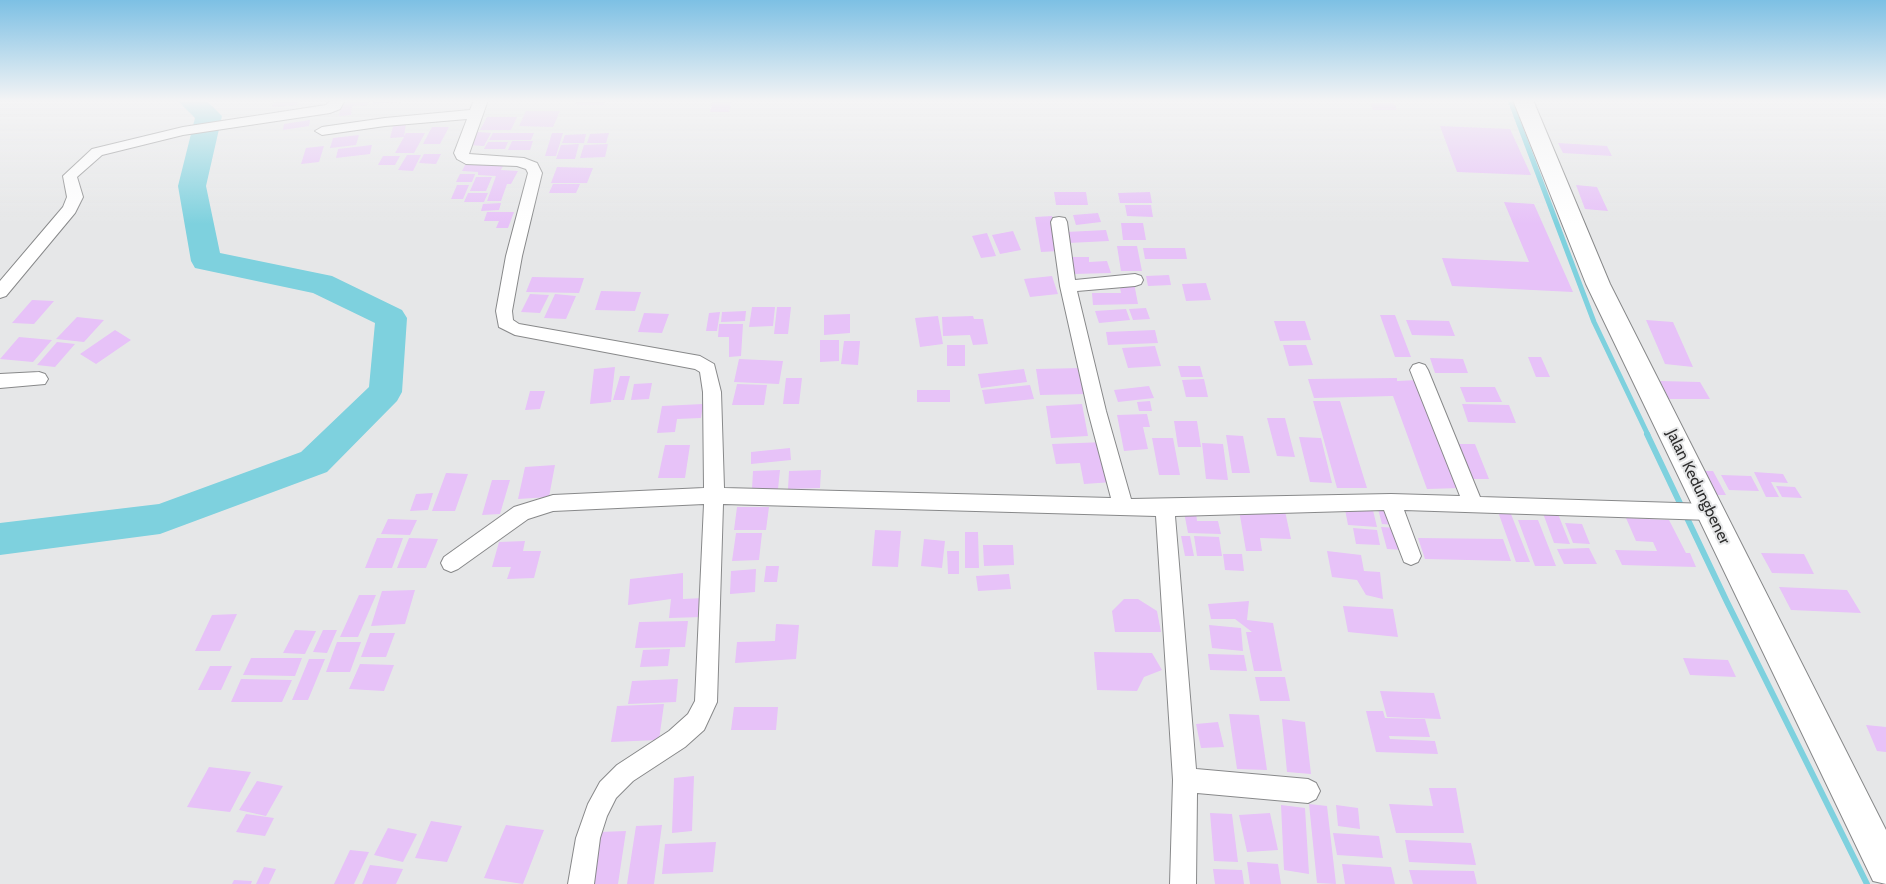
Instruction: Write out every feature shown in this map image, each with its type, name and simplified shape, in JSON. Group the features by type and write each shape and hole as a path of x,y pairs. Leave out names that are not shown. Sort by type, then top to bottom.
{"street":[{"path":"0,292 70,209 76,197 70,183 70,176 83,163 104,149 138,141"},
{"path":"466,141 461,153 466,159 509,159 532,166 534,169 532,188 514,256 504,311 505,323 515,329 687,359 700,363 708,369 712,392 714,496 706,702 696,722 677,739 625,773 608,790 596,812 588,838 581,884"},
{"name":"Jalan Kedungbener","path":"1541,141 1598,284 1703,512 1886,868"},
{"path":"1060,222 1060,241 1068,286 1123,507"},
{"path":"1068,286 1135,280"},
{"path":"1420,370 1472,503"},
{"path":"0,381 39,379"},
{"path":"451,563 521,512 553,503 714,496 1165,508 1391,502 1472,503 1703,512"},
{"path":"1391,502 1411,556"},
{"path":"1165,508 1185,780 1183,884"},
{"path":"1185,780 1308,792"}],"building":[{"path":"332,141 357,141 356,145 330,148"},
{"path":"402,141 420,141 414,153 395,153"},
{"path":"424,141 441,141 440,144 423,144"},
{"path":"472,141 487,141 484,146 470,145"},
{"path":"512,141 533,141 530,150 508,150"},
{"path":"549,141 560,141 556,156 545,156"},
{"path":"563,141 584,141 584,143 562,143"},
{"path":"588,141 607,141 606,143 587,143"},
{"path":"1446,141 1516,141 1531,175 1457,172"},
{"path":"488,142 508,142 505,149 484,149"},
{"path":"1558,143 1607,146 1612,156 1563,153"},
{"path":"579,144 575,159 556,159 561,145"},
{"path":"608,144 605,157 580,158 584,145"},
{"path":"372,145 370,154 336,158 338,149"},
{"path":"324,146 319,162 301,164 306,148"},
{"path":"424,154 441,154 436,164 419,163"},
{"path":"407,155 421,155 413,171 398,170"},
{"path":"383,156 400,156 395,165 378,165"},
{"path":"467,161 505,162 501,170 518,171 511,184 507,184 501,201 487,201 496,176 478,175 478,172 462,171"},
{"path":"557,167 593,168 587,183 551,183"},
{"path":"460,174 475,174 472,182 456,182"},
{"path":"476,177 492,177 486,191 470,191"},
{"path":"553,184 580,184 576,193 549,193"},
{"path":"457,185 469,185 463,199 451,199"},
{"path":"1576,185 1597,187 1608,211 1585,209"},
{"path":"1054,192 1086,192 1088,205 1056,205"},
{"path":"1150,192 1152,203 1120,203 1118,193"},
{"path":"468,193 488,193 484,202 464,202"},
{"path":"1504,202 1534,204 1573,292 1452,286 1442,258 1529,262"},
{"path":"501,203 499,210 481,211 483,204"},
{"path":"1125,205 1151,205 1153,217 1127,216"},
{"path":"487,212 514,212 508,228 496,228 499,221 484,221"},
{"path":"1098,213 1101,222 1076,225 1073,215"},
{"path":"1052,216 1059,251 1041,252 1035,217"},
{"path":"1121,223 1143,223 1146,240 1123,240"},
{"path":"1106,230 1109,241 1068,243 1066,232"},
{"path":"1013,231 1021,250 1000,254 992,235"},
{"path":"987,233 996,256 981,258 972,236"},
{"path":"1117,246 1137,246 1142,271 1121,271"},
{"path":"1143,248 1185,248 1187,259 1145,259"},
{"path":"1071,257 1089,257 1089,262 1107,261 1111,273 1073,274"},
{"path":"1169,275 1171,285 1148,286 1146,276"},
{"path":"1052,276 1058,294 1030,297 1024,279"},
{"path":"532,277 584,278 579,293 526,292"},
{"path":"1119,283 1134,283 1138,304 1093,305 1092,293 1121,293"},
{"path":"1206,283 1211,300 1186,301 1182,284"},
{"path":"601,291 641,292 635,311 595,310"},
{"path":"530,294 549,295 540,313 521,312"},
{"path":"555,294 576,296 566,319 544,318"},
{"path":"32,300 54,301 34,324 12,323"},
{"path":"752,307 775,307 773,326 749,327"},
{"path":"777,307 791,307 788,334 774,334"},
{"path":"1146,308 1150,319 1133,320 1129,309"},
{"path":"1126,309 1130,320 1099,323 1095,311"},
{"path":"746,311 745,321 721,322 722,312"},
{"path":"720,312 717,331 706,331 709,313"},
{"path":"644,313 669,314 662,333 638,332"},
{"path":"850,314 850,333 824,335 824,315"},
{"path":"1380,315 1395,315 1411,357 1395,357"},
{"path":"938,316 943,344 920,347 915,318"},
{"path":"973,316 974,319 983,319 988,344 973,345 970,335 943,336 942,317"},
{"path":"77,317 104,320 84,342 56,339"},
{"path":"1406,320 1449,321 1455,336 1412,335"},
{"path":"1646,320 1673,322 1693,367 1665,364"},
{"path":"1274,321 1305,321 1311,340 1280,341"},
{"path":"719,324 743,324 741,356 729,357 729,337 718,337"},
{"path":"115,330 131,340 96,364 80,354"},
{"path":"1155,330 1158,343 1108,345 1106,332"},
{"path":"19,337 52,340 33,362 0,359"},
{"path":"820,340 839,340 839,361 820,362"},
{"path":"844,341 860,341 858,365 841,364"},
{"path":"57,342 75,344 55,367 37,365"},
{"path":"947,345 965,345 965,366 947,366"},
{"path":"1283,345 1306,345 1313,365 1289,366"},
{"path":"1155,346 1161,366 1128,368 1122,348"},
{"path":"1528,357 1541,357 1550,377 1536,377"},
{"path":"1430,358 1463,359 1468,373 1435,373"},
{"path":"739,359 783,361 779,384 734,382"},
{"path":"1178,366 1200,366 1203,377 1181,377"},
{"path":"615,367 611,402 590,404 594,369"},
{"path":"1081,368 1085,394 1040,395 1036,369"},
{"path":"1024,369 1027,382 981,388 978,374"},
{"path":"620,376 630,376 624,400 613,400"},
{"path":"786,378 802,378 799,404 783,404"},
{"path":"1397,378 1397,381 1418,380 1461,488 1427,489 1393,396 1314,398 1308,379"},
{"path":"1204,379 1208,397 1186,397 1182,380"},
{"path":"1660,381 1700,382 1710,399 1669,399"},
{"path":"652,383 649,399 631,400 634,384"},
{"path":"737,384 767,385 764,405 732,405"},
{"path":"1030,385 1034,399 985,404 982,390"},
{"path":"1149,386 1154,398 1118,402 1114,390"},
{"path":"1460,387 1495,387 1502,402 1466,402"},
{"path":"917,390 950,390 950,402 917,402"},
{"path":"530,391 545,391 540,409 525,410"},
{"path":"1150,401 1152,411 1139,411 1137,402"},
{"path":"1313,401 1340,401 1367,488 1337,488"},
{"path":"703,404 701,418 677,419 675,432 657,433 662,406"},
{"path":"1082,404 1088,436 1051,438 1046,406"},
{"path":"1462,404 1509,405 1516,423 1468,422"},
{"path":"1147,414 1150,427 1143,427 1148,449 1124,451 1117,415"},
{"path":"1267,418 1285,418 1295,457 1277,456"},
{"path":"1174,421 1197,421 1201,447 1178,447"},
{"path":"1226,435 1243,436 1250,473 1232,473"},
{"path":"1299,437 1321,438 1332,483 1310,482"},
{"path":"1152,438 1173,438 1180,475 1159,475"},
{"path":"1106,442 1113,482 1084,484 1080,463 1056,464 1052,444"},
{"path":"1202,443 1223,444 1228,480 1206,479"},
{"path":"1458,444 1475,444 1489,479 1472,479"},
{"path":"665,445 690,445 685,478 658,478"},
{"path":"790,448 791,460 751,464 751,452"},
{"path":"555,465 549,497 518,499 525,467"},
{"path":"780,470 778,489 752,489 753,471"},
{"path":"821,470 820,488 788,489 789,471"},
{"path":"1700,471 1713,471 1726,495 1712,495"},
{"path":"1754,472 1783,474 1788,483 1771,482 1779,497 1766,497"},
{"path":"446,473 468,474 455,511 432,511"},
{"path":"1721,475 1751,476 1759,491 1729,490"},
{"path":"492,480 510,480 500,514 482,515"},
{"path":"1776,486 1795,487 1802,498 1782,497"},
{"path":"433,493 428,510 410,511 416,494"},
{"path":"1344,504 1372,506 1377,527 1348,525"},
{"path":"737,507 769,507 766,530 734,530"},
{"path":"1541,508 1556,509 1570,544 1554,543"},
{"path":"1378,509 1392,511 1395,525 1382,524"},
{"path":"1497,509 1509,509 1530,562 1516,562"},
{"path":"1239,510 1285,511 1291,539 1260,538 1262,551 1246,551"},
{"path":"1184,512 1196,512 1197,521 1218,521 1221,534 1188,533"},
{"path":"1626,518 1669,520 1686,553 1690,553 1696,567 1622,565 1615,550 1657,551 1653,542 1636,541"},
{"path":"388,519 417,520 410,535 381,534"},
{"path":"1518,520 1538,520 1556,566 1535,566"},
{"path":"1565,523 1582,524 1590,544 1573,543"},
{"path":"1381,527 1398,528 1404,550 1387,549"},
{"path":"1353,528 1377,530 1380,545 1356,544"},
{"path":"875,530 901,531 898,567 872,566"},
{"path":"965,532 978,532 979,568 965,568"},
{"path":"736,533 762,533 759,560 732,561"},
{"path":"1181,536 1190,536 1194,556 1185,556"},
{"path":"1194,536 1219,537 1222,556 1197,556"},
{"path":"377,538 403,538 392,568 365,568"},
{"path":"409,538 438,539 426,568 397,568"},
{"path":"1418,538 1503,539 1511,561 1425,559"},
{"path":"924,539 945,541 942,568 921,566"},
{"path":"525,541 523,551 541,551 534,578 507,579 511,567 492,567 499,542"},
{"path":"983,545 1013,545 1014,565 984,566"},
{"path":"1589,548 1597,564 1564,564 1557,549"},
{"path":"947,551 959,551 959,574 948,574"},
{"path":"1327,551 1361,555 1364,571 1380,572 1383,599 1366,595 1357,580 1332,577"},
{"path":"1761,553 1804,554 1814,574 1772,573"},
{"path":"1223,554 1242,554 1244,571 1225,570"},
{"path":"766,566 779,566 777,582 764,582"},
{"path":"756,569 755,592 730,594 731,571"},
{"path":"683,573 683,599 704,598 702,617 669,618 671,599 628,605 630,579"},
{"path":"1009,574 1011,589 978,591 976,576"},
{"path":"1779,587 1847,590 1861,613 1791,610"},
{"path":"415,590 405,624 371,626 382,591"},
{"path":"359,595 376,595 358,637 340,637"},
{"path":"1124,599 1138,599 1157,611 1161,632 1115,632 1112,611"},
{"path":"1249,601 1247,620 1273,623 1282,671 1254,671 1246,632 1252,632 1235,619 1211,619 1208,604"},
{"path":"1343,606 1393,609 1398,637 1348,632"},
{"path":"237,614 220,651 195,651 212,615"},
{"path":"688,621 685,647 635,648 639,622"},
{"path":"776,624 799,625 796,659 735,663 737,642 775,641"},
{"path":"1209,625 1241,628 1243,651 1212,648"},
{"path":"295,630 316,631 305,654 283,653"},
{"path":"323,630 337,630 327,653 313,652"},
{"path":"370,633 395,633 386,657 361,657"},
{"path":"337,642 361,642 350,672 326,672"},
{"path":"670,649 668,666 640,667 643,650"},
{"path":"1094,652 1152,653 1162,670 1144,677 1137,691 1097,690"},
{"path":"1208,654 1244,655 1247,671 1210,670"},
{"path":"251,658 302,658 295,676 243,675"},
{"path":"1683,658 1728,660 1736,677 1690,675"},
{"path":"309,659 325,659 308,700 292,700"},
{"path":"360,664 394,665 384,691 349,689"},
{"path":"210,666 232,666 221,690 198,690"},
{"path":"1255,677 1285,677 1290,701 1260,701"},
{"path":"241,679 292,680 282,702 231,702"},
{"path":"678,679 676,702 628,704 632,681"},
{"path":"1380,691 1434,693 1441,719 1387,717"},
{"path":"664,704 659,740 611,742 617,706"},
{"path":"734,707 778,707 776,730 731,730"},
{"path":"1366,711 1383,711 1385,718 1425,719 1430,737 1389,736 1390,739 1435,741 1438,754 1376,752"},
{"path":"1229,714 1259,715 1267,770 1237,769"},
{"path":"1282,719 1305,722 1311,774 1287,772"},
{"path":"1218,722 1224,747 1201,748 1196,724"},
{"path":"1866,725 1886,727 1886,752 1877,751"},
{"path":"209,767 251,772 230,812 187,807"},
{"path":"694,776 692,831 672,833 674,778"},
{"path":"257,781 283,786 266,816 239,810"},
{"path":"1429,788 1456,788 1464,833 1396,833 1389,804 1433,806"},
{"path":"1309,804 1327,806 1336,884 1317,883"},
{"path":"1281,805 1305,808 1309,874 1284,870"},
{"path":"1336,805 1358,808 1360,829 1338,826"},
{"path":"1210,813 1232,814 1238,862 1214,861"},
{"path":"1270,813 1278,850 1247,852 1239,815"},
{"path":"246,814 274,818 265,836 236,832"},
{"path":"431,821 462,826 447,862 415,858"},
{"path":"506,825 544,830 523,884 484,878"},
{"path":"662,825 654,884 627,884 636,826"},
{"path":"388,828 417,834 403,862 374,855"},
{"path":"626,831 618,884 591,884 600,832"},
{"path":"1333,833 1379,836 1383,858 1337,855"},
{"path":"1405,840 1471,843 1476,865 1409,862"},
{"path":"716,842 713,872 662,874 665,844"},
{"path":"350,850 369,852 354,884 334,884"},
{"path":"1247,862 1278,864 1281,884 1250,884"},
{"path":"1342,864 1391,867 1395,884 1345,884"},
{"path":"370,865 403,869 396,884 362,884"},
{"path":"264,867 276,869 269,884 256,884"},
{"path":"1213,869 1242,870 1244,884 1215,884"},
{"path":"1409,870 1474,871 1477,884 1413,884"},
{"path":"234,880 252,881 251,884 232,884"}],"waterway":[{"path":"0,539 160,519 314,462 385,392 391,318 321,284 206,261 192,186 203,141"},
{"path":"1526,141 1594,322 1648,435"},
{"path":"1647,434 1727,602 1867,884"}]}
